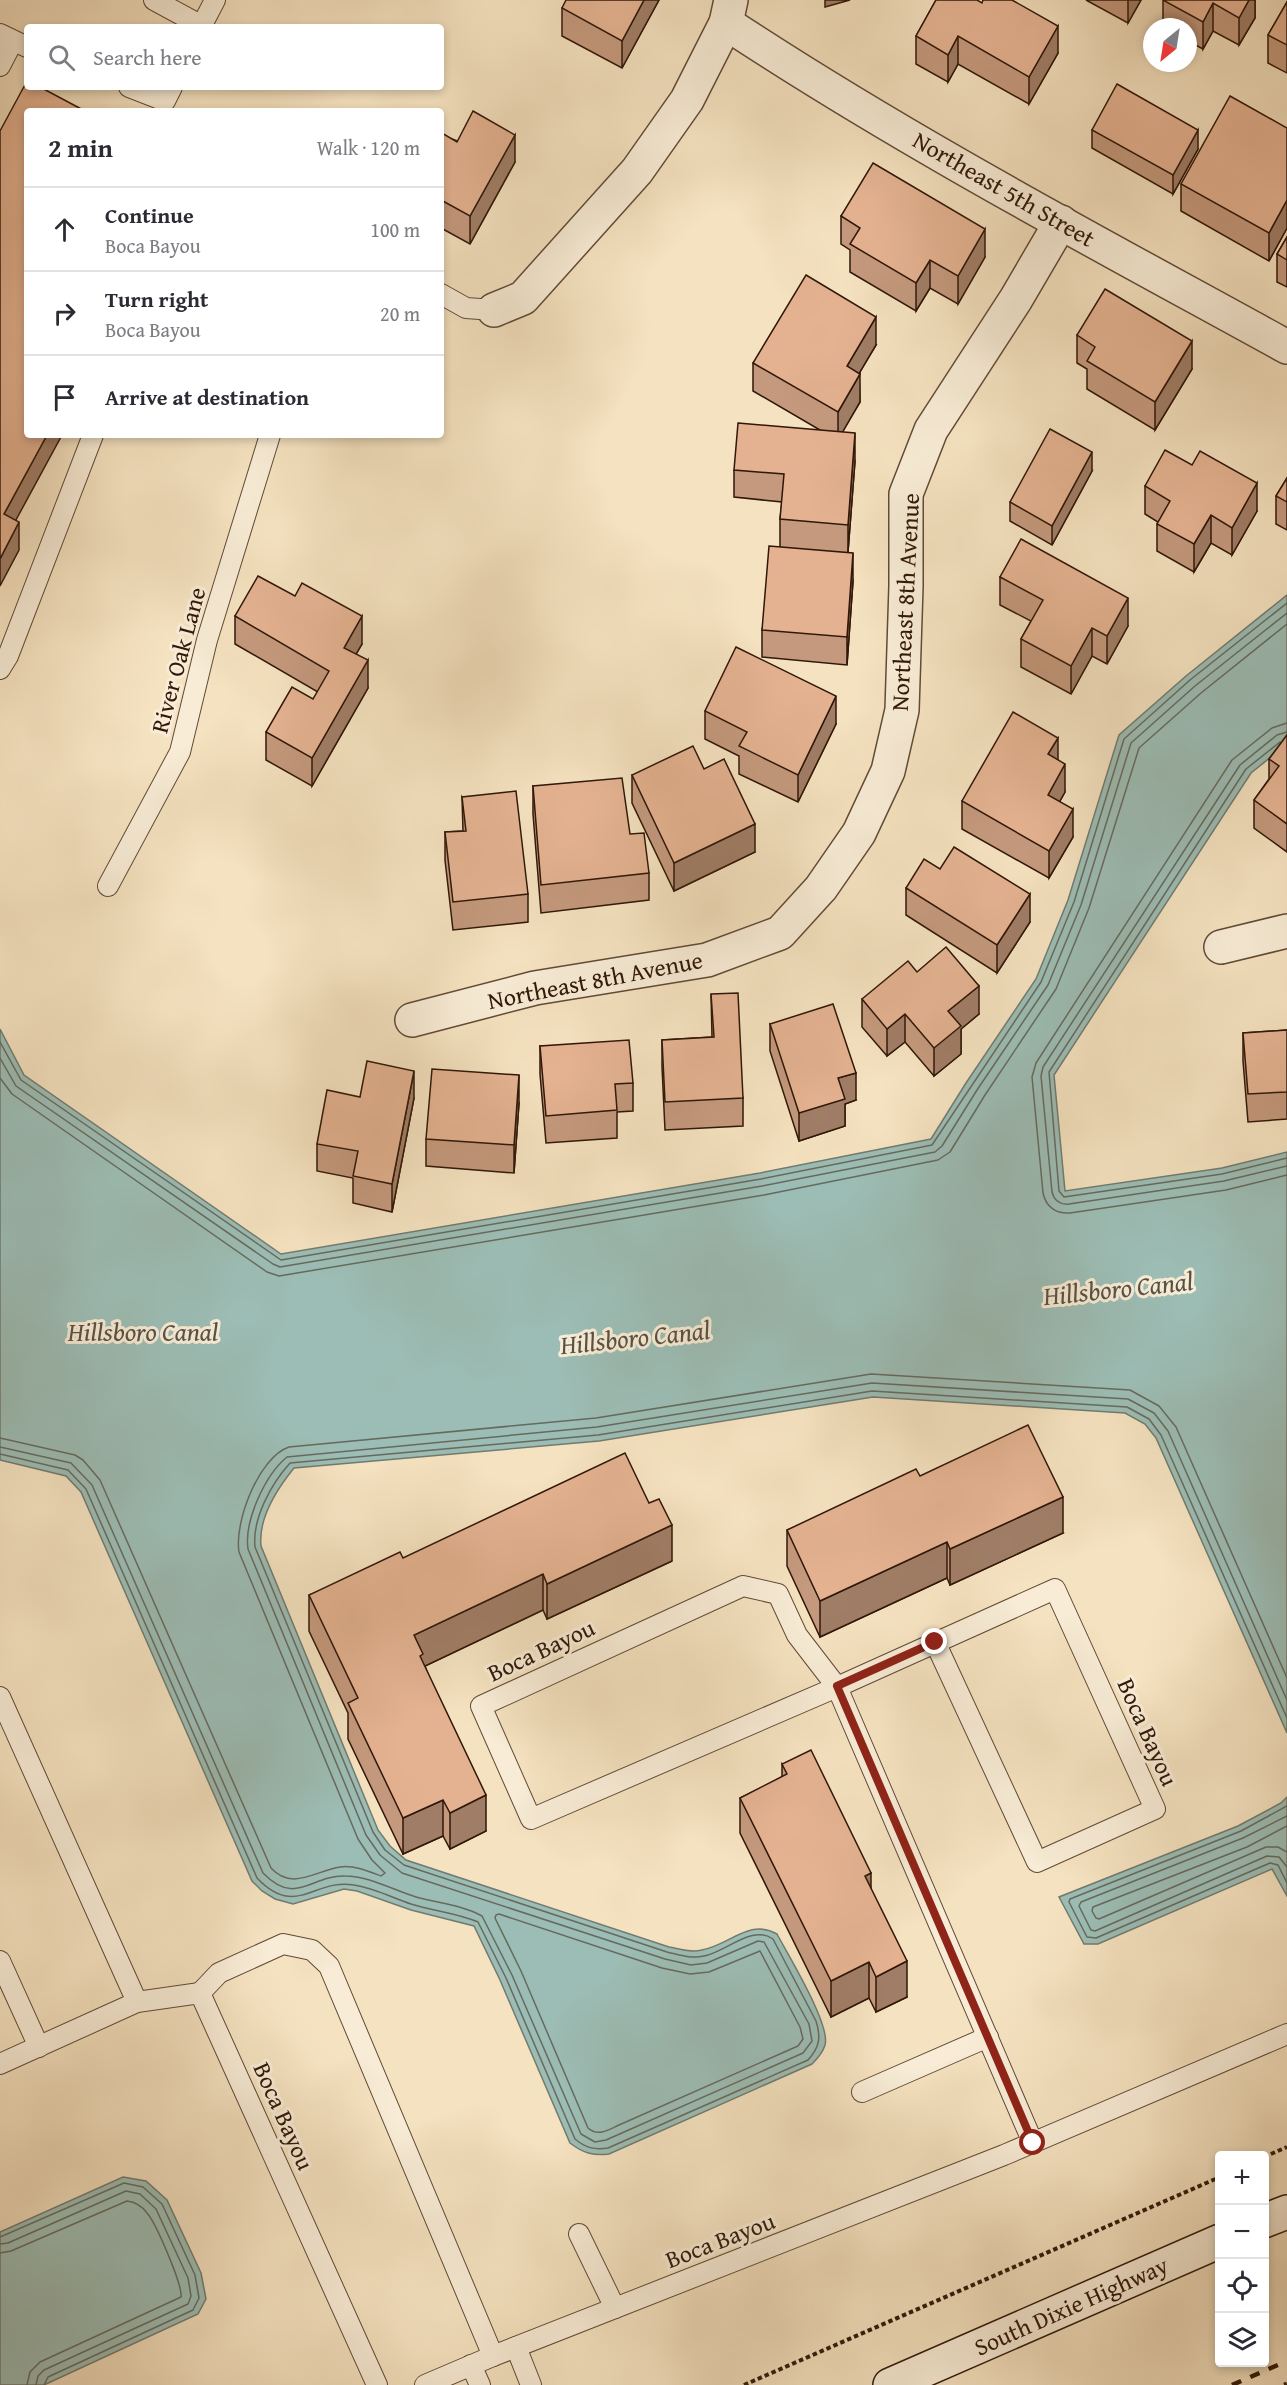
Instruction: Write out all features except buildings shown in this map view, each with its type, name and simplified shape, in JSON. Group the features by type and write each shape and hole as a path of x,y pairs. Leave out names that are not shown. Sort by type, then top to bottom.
{"street":[{"name":"Northeast 5th Street","path":"729,12 805,76 1287,347"},
{"path":"494,310 523,298 636,171 687,100 729,12"},
{"name":"Northeast 8th Avenue","path":"412,1020 535,988 707,960 780,933 821,888 859,833 888,771 902,710 906,494 931,430 1016,299 1062,222"},
{"path":"1221,947 1287,931"},
{"path":"1269,2219 1287,2212"},
{"name":"South Dixie Highway","path":"890,2385 1215,2243"}],"lane":[{"path":"154,0 198,24"},
{"path":"203,24 215,0"},
{"path":"0,66 13,41"},
{"path":"138,90 170,100"},
{"path":"444,296 466,308 494,310"},
{"path":"0,669 8,656 92,438"},
{"name":"River Oak Lane","path":"108,886 180,752 207,639 269,438"},
{"name":"Boca Bayou","path":"935,1642 1037,1862 1155,1809 1055,1588 837,1686 531,1820 481,1706 743,1586 778,1594 797,1635 837,1686 1033,2143"},
{"path":"0,1697 137,2002"},
{"path":"0,2064 137,2002 200,1993 219,1973 283,1944 312,1950 329,1966 493,2356"},
{"path":"0,1961 39,2047"},
{"name":"Boca Bayou","path":"200,1993 376,2385"},
{"name":"Boca Bayou","path":"425,2385 1033,2143 1287,2034"},
{"path":"862,2092 988,2037"},
{"path":"579,2234 615,2308"},
{"path":"516,2347 531,2385"},
{"path":"471,2365 480,2385"}],"path":[{"path":"1269,2155 1287,2147"},
{"path":"744,2385 1215,2179"}],"water":[{"name":"Hillsboro Canal","path":"1287,595 1287,744 1251,773 1054,1075 1065,1191 1222,1168 1287,1152 1287,1733 1156,1438 1145,1424 1125,1413 873,1397 599,1441 294,1468 270,1504 262,1525 261,1546 378,1830 390,1846 406,1860 669,1947 698,1951 748,1931 767,1930 777,1934 807,1990 822,2022 825,2035 824,2048 812,2064 609,2154 598,2155 579,2149 570,2143 500,1980 474,1926 411,1910 357,1891 344,1889 293,1904 275,1899 252,1881 81,1492 66,1476 0,1460 0,1029 24,1075 281,1254 760,1173 931,1139 1036,979 1068,900 1119,735 1186,676"},
{"path":"1287,1797 1287,1896 1272,1869 1098,1944 1084,1944 1059,1897 1238,1826 1281,1803"},
{"path":"123,2177 146,2181 167,2200 201,2273 206,2299 198,2314 44,2385 0,2385 0,2232"}],"railway":[{"path":"1232,2385 1287,2361"}],"route":[{"path":"935,1642 837,1686 1033,2143"}]}
